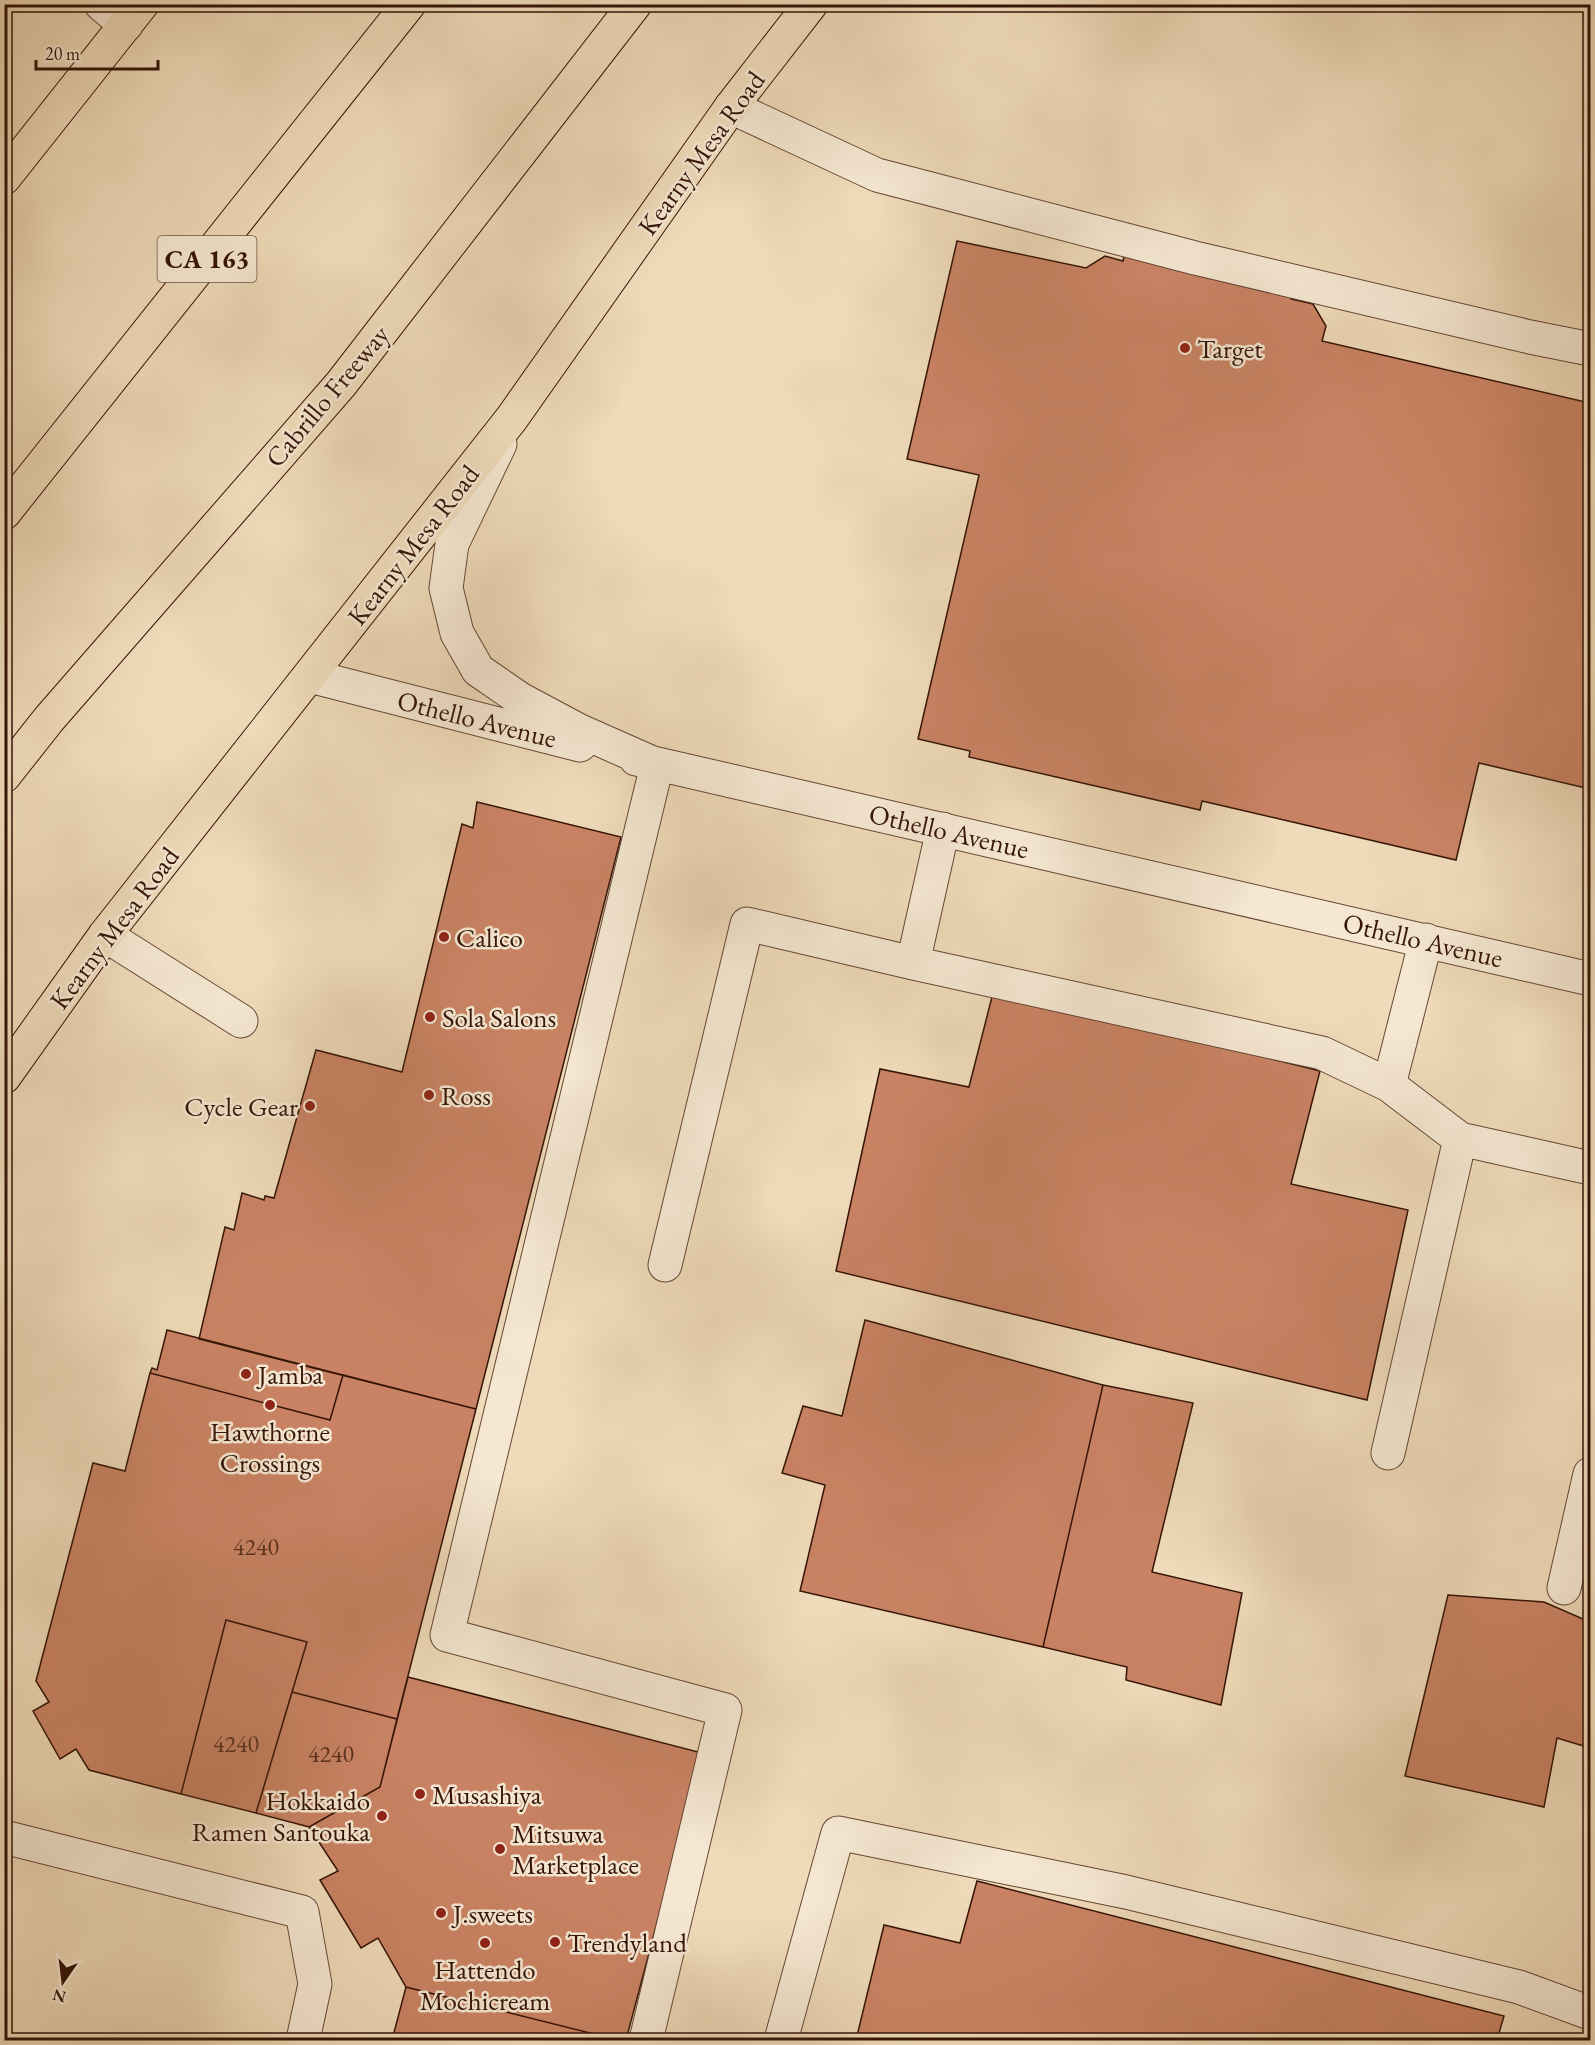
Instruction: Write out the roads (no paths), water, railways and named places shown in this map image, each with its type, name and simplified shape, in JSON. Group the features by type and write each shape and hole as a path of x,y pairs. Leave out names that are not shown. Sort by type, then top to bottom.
{"main road":[{"name":"CA 163","path":"4,513 409,4"},
{"name":"Cabrillo Freeway","path":"4,776 49,719 341,384 634,4"},
{"name":"Kearny Mesa Road","path":"4,1077 105,935 512,418 731,107 811,4"},
{"path":"4,178 134,15"}],"street":[{"path":"101,4 134,15"},
{"path":"731,107 877,175 1195,258 1590,349"},
{"path":"512,418 452,544 446,588 457,633 478,670 520,699 578,730 657,765 447,1635 725,1710 646,2040"},
{"name":"Othello Avenue","path":"310,676 657,765 1590,979"},
{"path":"913,963 943,829"},
{"path":"665,1265 747,924 1322,1053 1389,1085 1460,1138 1590,1168"},
{"path":"105,935 241,1021"},
{"path":"1389,1085 1426,940"},
{"path":"1388,1453 1460,1138"},
{"path":"1564,1588 1590,1474"},
{"path":"781,2040 838,1833 1138,1895 1519,1987 1590,2013"},
{"path":"4,1837 302,1912 315,1984 303,2040"}],"place":[{"name":"Target","path":"1185,348"},
{"name":"Calico","path":"444,937"},
{"name":"Sola Salons","path":"430,1017"},
{"name":"Ross","path":"429,1095"},
{"name":"Cycle Gear","path":"310,1106"},
{"name":"Jamba","path":"246,1374"},
{"name":"Hawthorne Crossings","path":"270,1405"},
{"name":"Musashiya","path":"420,1794"},
{"name":"Hokkaido Ramen Santouka","path":"382,1816"},
{"name":"Mitsuwa Marketplace","path":"500,1849"},
{"name":"J.sweets","path":"441,1913"},
{"name":"Trendyland","path":"555,1942"},
{"name":"Hattendo Mochicream","path":"485,1943"}]}
